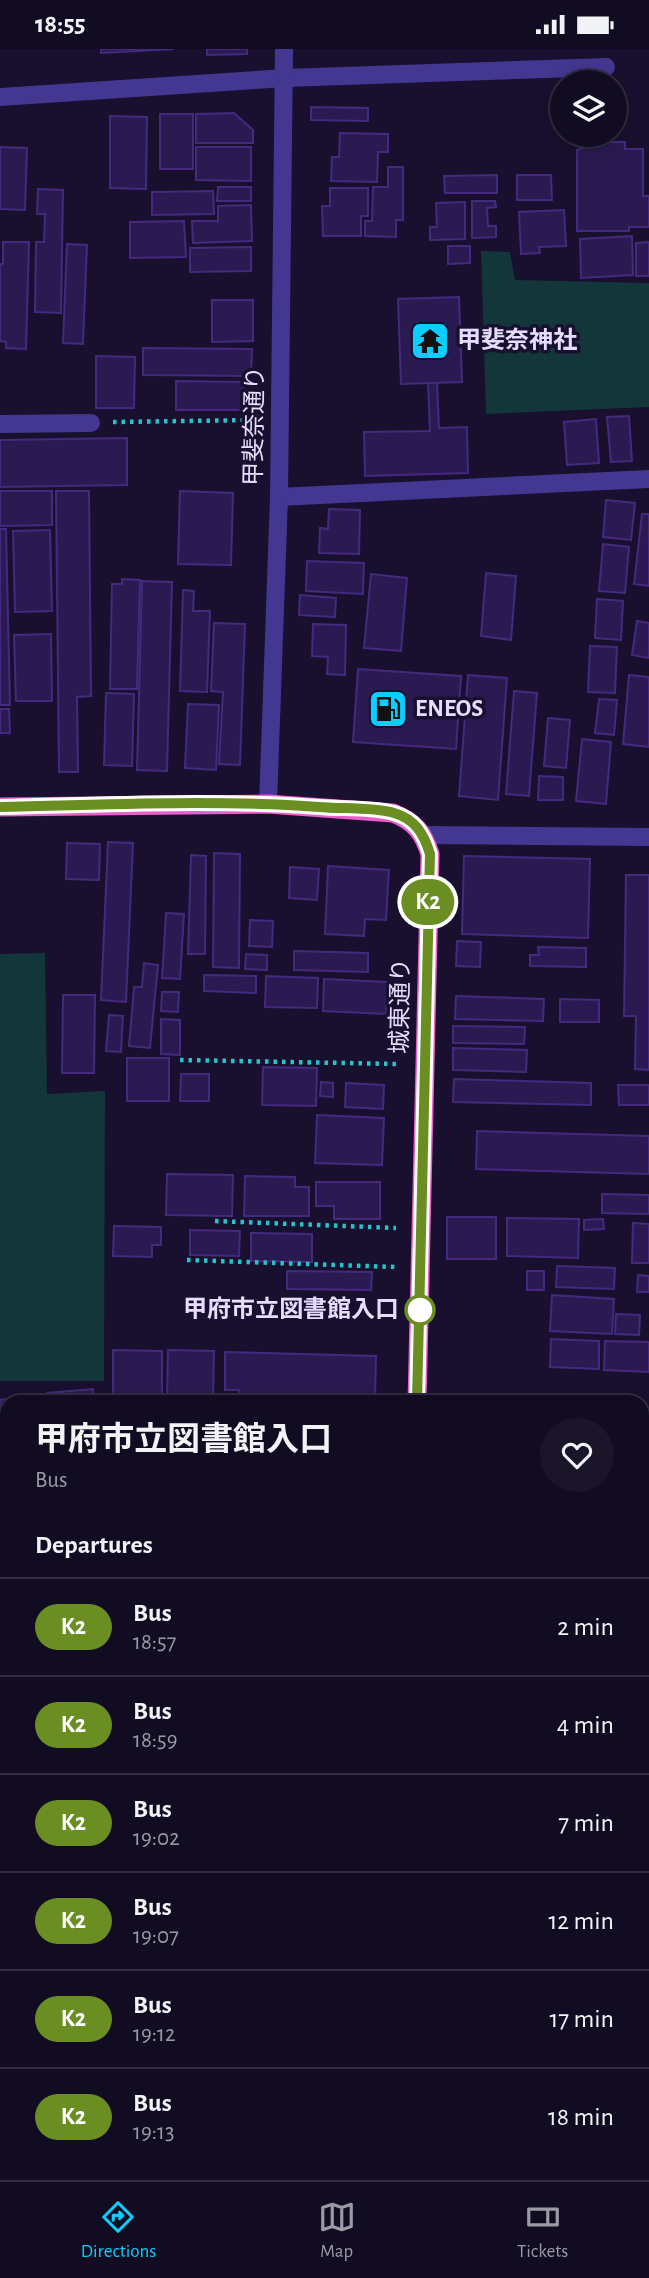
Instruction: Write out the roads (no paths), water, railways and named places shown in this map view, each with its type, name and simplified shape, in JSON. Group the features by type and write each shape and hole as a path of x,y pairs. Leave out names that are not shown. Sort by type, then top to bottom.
{"highway":[{"path":"0,807 268,804 393,813 412,821 424,835"},
{"name":"城東通り","path":"417,1395 430,854 424,835"}],"street":[{"name":"甲斐奈通り","path":"268,804 279,497 284,49"},
{"path":"0,97 285,78 606,67"},
{"path":"0,424 91,423"},
{"path":"279,497 649,479"},
{"path":"424,835 649,837"}],"place":[{"name":"甲斐奈神社","path":"430,341"},
{"name":"ENEOS","path":"388,709"},
{"name":"甲府市立図書館入口","path":"420,1310"}]}
